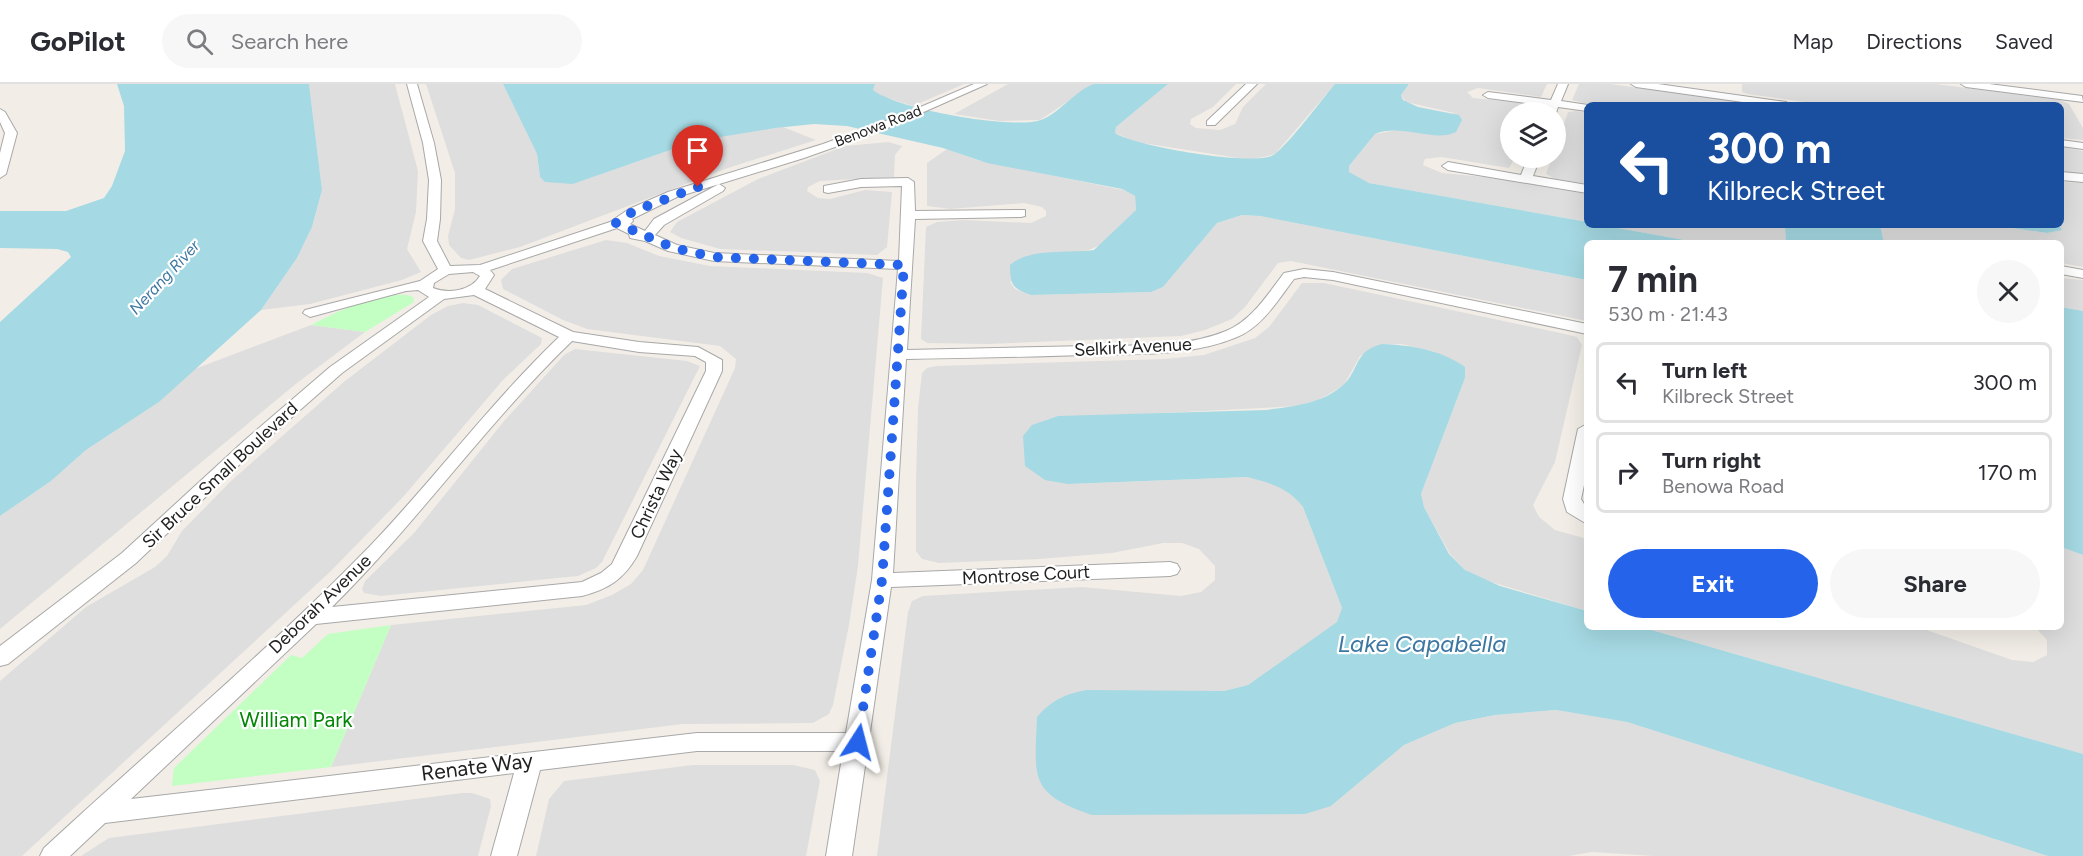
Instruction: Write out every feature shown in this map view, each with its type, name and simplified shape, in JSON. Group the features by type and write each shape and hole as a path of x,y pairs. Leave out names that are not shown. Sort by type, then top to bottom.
{"street":[{"path":"310,313 405,287 424,285 433,276 446,270 430,241 436,213 436,176 412,84"},
{"name":"Benowa Road","path":"616,223 634,211 708,183 772,165 857,135 982,84"},
{"path":"1211,123 1252,84"},
{"path":"1556,102 1563,84"},
{"path":"1636,84 1765,102"},
{"path":"1722,96 1724,84"},
{"path":"1966,84 2083,99"},
{"path":"2073,84 2083,99"},
{"path":"1488,95 1523,102"},
{"path":"1566,108 1584,108"},
{"path":"0,112 11,133 0,174"},
{"path":"2064,143 2083,146"},
{"name":"Benowa Road","path":"446,270 481,269 643,216 719,188 772,165"},
{"path":"1448,166 1584,188"},
{"path":"1526,178 1530,168"},
{"path":"2064,176 2083,178"},
{"path":"828,189 861,183 908,182 909,216 882,580 839,856"},
{"path":"647,237 659,222 719,188"},
{"path":"909,216 1021,213"},
{"path":"616,223 674,248 714,257 904,265"},
{"path":"571,238 618,235 647,237"},
{"path":"424,285 428,292 441,295 474,289 486,279 487,275 481,269"},
{"path":"2064,271 2083,274"},
{"name":"Selkirk Avenue","path":"897,356 1151,349 1198,344 1232,334 1246,326 1263,310 1283,280 1304,273 1333,276 1584,328"},
{"name":"Christa Way","path":"308,617 582,589 604,582 618,571 711,378 715,363 708,355 698,352 639,347 569,336 474,289"},
{"name":"Sir Bruce Small Boulevard","path":"0,658 129,558 251,444 336,370 441,295"},
{"name":"Deborah Avenue","path":"53,856 308,617 389,537 517,385 569,336"},
{"path":"1584,443 1572,499 1574,508 1584,516"},
{"name":"Montrose Court","path":"882,580 1170,568"},
{"name":"Renate Way","path":"98,813 697,742 858,742"},
{"path":"504,856 530,761"}],"shaded area":[{"path":"309,84 395,84 418,171 416,212 407,249 421,272 402,280 310,304 261,310 297,258 312,227 322,190"},
{"path":"426,84 503,84 537,154 540,177 573,184 696,141 734,133 783,127 816,140 728,168 520,247 469,260 461,258 449,245 448,236 455,209 455,173"},
{"path":"875,84 964,84 913,106 880,96 872,90"},
{"path":"1008,84 1094,84 1040,120 999,121 954,114"},
{"path":"1168,84 1236,84 1213,107 1191,119 1190,124 1196,128 1220,130 1235,124 1243,107 1266,84 1335,84 1275,154 1251,160 1136,142 1115,133 1116,127"},
{"path":"1409,84 1547,84 1541,97 1478,88 1467,92 1473,98 1512,102 1500,102 1500,167 1441,157 1425,159 1423,165 1442,173 1495,178 1584,193 1584,221 1369,183 1356,178 1349,172 1349,166 1375,134 1397,130 1441,135 1454,113 1406,102 1401,95"},
{"path":"1579,84 1610,84 1739,102 1584,103 1572,100"},
{"path":"1742,84 1936,84 2060,100 2069,104 2083,128 2083,140 2064,138 2064,102 1805,102 1742,92"},
{"path":"1568,112 1584,112 1584,184 1555,179 1546,174 1548,168 1566,168"},
{"path":"888,142 902,146 895,155 894,177 820,181 808,187 807,191 818,198 830,199 865,190 892,192 887,247 877,255 720,249 681,238 670,232 677,222 758,179 845,146"},
{"path":"2064,148 2083,151 2083,174 2064,171"},
{"path":"947,149 977,160 1123,190 1135,196 1136,210 1103,244 1010,282 1015,289 1031,295 1151,292 1163,287 1217,223 1242,215 1260,216 1584,279 1584,320 1291,261 1278,263 1245,307 1232,319 1205,330 1181,336 988,344 927,343 921,339 926,227 937,222 964,220 1031,223 1046,216 1046,211 1042,207 1024,203 950,209 927,206 927,163"},
{"path":"2064,182 2083,183 2083,267 2064,264 2064,240 1883,240 1881,228 2012,228 2047,233 2061,230 2060,228 2064,228"},
{"path":"1618,228 1785,228 1786,240 1684,240"},
{"path":"606,240 627,243 659,256 710,266 867,273 883,278 858,566 849,625 833,705 829,714 813,723 683,724 331,767 391,625 586,605 612,595 631,584 643,570 735,368 736,359 720,346 587,329 563,320 503,289 501,280 512,269"},
{"path":"2064,278 2083,280 2083,311 2064,308"},
{"path":"1302,283 1324,283 1565,334 1577,337 1582,345 1555,462 1533,505 1539,517 1555,530 1584,538 1584,610 1478,578 1465,570 1450,554 1424,507 1421,494 1465,378 1465,368 1435,352 1401,344 1382,344 1360,356 1344,385 1319,400 1299,406 1047,419 1068,484 1247,477 1272,483 1294,495 1303,507 1342,608 1338,622 1248,685 1224,691 1331,806 1404,745 1455,723 1495,715 1556,710 1627,722 2048,856 1654,856 1592,852 1569,856 877,856 908,612 912,601 923,596 1082,587 1181,596 1201,592 1215,580 1215,566 1199,549 1182,543 1163,543 1112,553 1040,559 939,563 922,559 916,551 916,481 918,408 922,373 927,368 936,366 1165,359 1204,355 1255,338 1269,327"},
{"path":"463,303 478,305 542,338 541,344 503,380 403,497 331,571 22,856 0,856 0,681 86,607 155,567 167,556 182,531 231,481 345,381 431,315 448,306"},
{"path":"311,325 365,332 297,383 0,629 0,516 51,481 86,450 159,402 192,370"},
{"path":"575,349 687,361 700,366 602,562 596,568 578,576 381,596 364,593 362,589 365,581 414,533 505,420 564,355"},
{"path":"2064,548 2083,555 2083,754 1651,630 1927,630 2012,660 2033,662 2047,655 2047,640 2038,630 2064,630"},
{"path":"693,765 793,765 815,770 820,781 806,856 536,856 549,799 564,781"},
{"path":"472,793 490,799 491,806 478,856 81,856 109,838"}],"green space":[{"path":"407,295 413,297 414,302 365,332 311,325 370,300"},
{"name":"William Park","path":"391,625 331,767 172,786 174,768 291,655 302,658 328,634"}],"water":[{"name":"Nerang River","path":"117,84 309,84 322,190 312,227 297,258 261,310 159,402 86,450 51,481 0,516 0,322 71,257 68,252 57,249 0,248 0,211 66,211 104,198 112,186 125,151 124,106"},
{"path":"503,84 875,84 873,90 886,97 929,110 982,120 1027,122 1048,117 1081,91 1094,84 1168,84 1116,127 1115,133 1146,144 1196,154 1264,158 1275,154 1282,147 1335,84 1409,84 1401,95 1403,100 1418,107 1459,115 1462,120 1456,132 1447,135 1396,131 1375,134 1349,166 1349,172 1369,183 1584,221 1584,228 1618,228 1684,240 1584,240 1584,279 1260,216 1242,215 1217,223 1163,287 1151,292 1031,295 1016,288 1012,282 1010,265 1019,259 1039,253 1094,250 1136,210 1135,196 1122,189 987,163 943,148 847,126 814,124 696,141 573,184 545,182 540,177 537,154"},
{"path":"1785,228 1881,228 1883,240 1786,240"},
{"path":"2012,228 2061,228 2062,230 2047,233"},
{"path":"2064,308 2083,311 2083,555 2064,548"},
{"name":"Lake Capabella","path":"1382,344 1425,350 1446,356 1465,367 1465,378 1421,494 1424,507 1449,554 1465,570 1500,586 1584,610 1584,630 1651,630 2083,754 2083,856 2048,856 1627,722 1556,710 1495,715 1455,723 1404,745 1331,806 1305,814 1092,815 1056,799 1040,781 1037,769 1037,717 1048,706 1065,696 1087,690 1224,691 1248,685 1337,622 1342,608 1303,507 1285,491 1247,477 1068,484 1045,480 1025,466 1023,436 1032,425 1058,416 1267,410 1307,403 1325,397 1342,386 1352,374 1361,356 1373,347"}],"route":[{"path":"698,187 634,211 616,223 664,245 714,257 904,265 882,580 858,742"}]}
